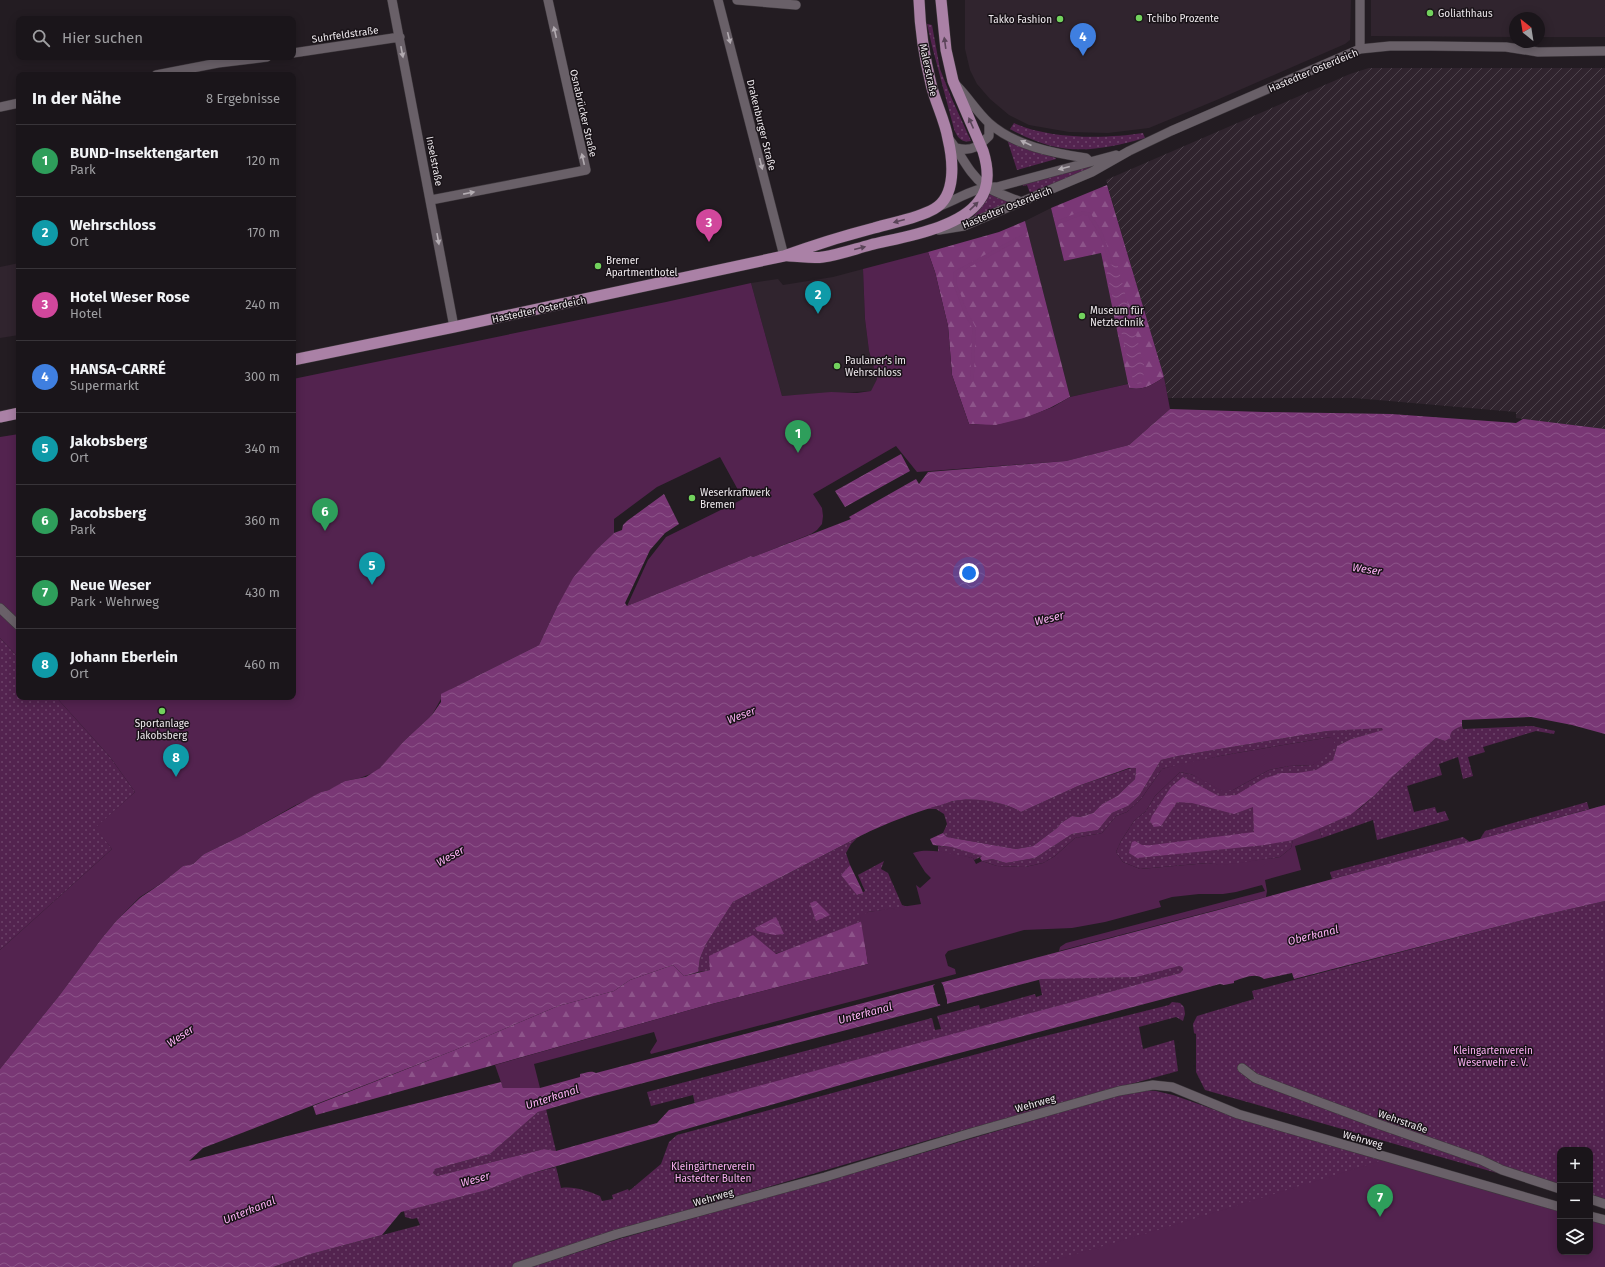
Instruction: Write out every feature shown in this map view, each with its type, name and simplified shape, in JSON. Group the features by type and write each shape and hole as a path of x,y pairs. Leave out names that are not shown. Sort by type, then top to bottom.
{"main road":[{"name":"Malerstraße","path":"919,0 924,56 931,87 948,138 951,176 947,195 936,208"},
{"name":"Malerstraße","path":"930,232 969,211 980,201 987,178 987,163 981,144 953,81 946,50 941,0"},
{"name":"Hastedter Osterdeich","path":"296,359 784,256 822,242 920,215 936,208"},
{"name":"Hastedter Osterdeich","path":"784,256 822,258 930,232"},
{"path":"0,417 16,414"}],"street":[{"name":"Inselstraße","path":"392,0 454,327"},
{"name":"Osnabrücker Straße","path":"431,200 586,170 548,0"},
{"name":"Drakenburger Straße","path":"718,0 784,256"},
{"path":"737,0 796,5"},
{"path":"1360,0 1360,49"},
{"name":"Suhrfeldstraße","path":"296,53 400,37"},
{"name":"Hastedter Osterdeich","path":"930,232 964,226 1092,172 1129,151 1177,128 1360,49 1390,46 1430,46 1506,47 1538,52 1605,51"},
{"path":"173,72 246,60"},
{"name":"Malerstraße","path":"953,81 989,123 1011,137 1034,147 1086,158 1090,162"},
{"path":"0,107 16,104"},
{"path":"957,148 976,148 989,136 989,123"},
{"name":"Malerstraße","path":"948,138 957,148 969,170 985,187 1021,202"},
{"name":"Hastedter Osterdeich","path":"936,208 985,187 997,187 1129,151"},
{"path":"0,608 16,623"},
{"name":"Wehrstraße","path":"1242,1068 1255,1078 1356,1116 1481,1160 1502,1170 1557,1187"},
{"name":"Wehrweg","path":"517,1267 618,1234 825,1177 971,1133 1119,1091 1153,1085 1172,1087 1238,1114 1557,1206"},
{"path":"1593,1200 1605,1204"},
{"path":"1593,1217 1605,1220"}],"shaded area":[{"path":"965,0 1351,0 1350,40 1345,44 1149,128 1108,133 1069,132 1029,125 1009,115 990,99 977,84 970,70 965,49"},
{"path":"1371,0 1605,0 1605,37 1545,37 1545,12 1509,12 1509,37 1371,36"},
{"path":"1369,68 1605,68 1605,429 1516,418 1516,412 1355,398 1168,398 1164,377 1106,180 1350,74"},
{"path":"1051,208 1064,261 1101,253 1128,384 1070,397 1025,221"},
{"path":"16,264 16,335 0,338 0,267"},
{"path":"863,269 865,319 869,351 877,379 872,391 782,396 751,283 778,279 783,285 833,277"}],"green space":[{"path":"927,24 932,25 940,69 971,141 960,139 954,129"},
{"path":"1014,123 1028,128 1060,135 1095,137 1143,133 1145,138 1108,147 1092,149 1060,148 1028,138 1010,129"},
{"path":"1007,139 1022,147 1056,159 1017,170"},
{"path":"1097,165 1030,193 1027,185 1023,186 1022,183"},
{"path":"1107,185 1164,377 1152,385 1139,389 1129,388 1101,253 1064,261 1051,208"},
{"path":"991,194 1013,201 972,218 985,202 988,195"},
{"path":"1025,221 1070,397 1044,411 1016,421 994,425 969,424 952,375 948,326 935,272 928,252 999,232"},
{"path":"928,252 935,272 948,326 952,375 969,424 996,425 1024,418 1053,407 1070,397 1128,384 1129,388 1139,389 1152,385 1164,377 1170,409 1129,445 1066,461 917,472 896,446 813,494 822,508 823,516 822,524 811,534 753,557 751,556 627,606 648,560 666,537 743,499 720,457 657,487 614,519 614,533 597,549 557,607 539,645 451,689 441,699 432,715 404,741 376,772 360,778 345,781 333,789 321,792 294,806 241,836 204,854 193,864 183,866 162,883 140,897 117,920 102,938 59,996 0,1069 0,950 112,849 95,828 135,792 110,757 59,700 296,700 296,378 751,283 782,396 831,392 857,393 871,391 877,379 869,351 865,319 863,269"},
{"path":"16,434 16,655 0,638 0,437"},
{"path":"0,638 16,655 16,700 59,700 110,757 135,792 96,828 112,849 0,950"},
{"path":"1462,726 1463,729 1532,726 1555,731 1554,734 1536,731 1483,747 1485,752 1468,757 1473,776 1463,779 1458,757 1439,764 1442,775 1407,786 1414,812 1435,807 1437,813 1445,811 1449,820 1377,840 1373,820 1322,838 1319,828 1359,809 1436,738 1445,741 1453,729"},
{"path":"1382,727 1384,730 1351,739 1337,746 1333,760 1293,840 1291,848 1280,857 1223,866 1208,863 1140,869 1123,862 1116,852 1134,821 1146,811 1155,796 1180,772 1193,775 1233,790 1269,770 1289,766 1313,765 1331,737 1225,755 1162,769 1141,799 1127,812 1116,816 1102,833 1075,838 1055,856 1043,863 1025,867 997,866 982,861 992,859 1006,863 1035,858 1072,834 1098,830 1112,813 1128,806 1139,796 1161,760 1327,731"},
{"path":"1331,737 1335,741 1327,755 1313,765 1289,766 1269,770 1233,790 1222,791 1193,775 1180,772 1155,796 1146,811 1134,821 1116,852 1123,862 1140,869 1208,863 1223,865 1280,857 1291,848 1293,840 1319,828 1322,838 1295,846 1301,870 1265,880 1267,891 1266,897 1059,951 1060,947 1066,943 1265,891 1262,885 1223,894 1199,894 1172,897 1159,901 1161,907 1105,922 1072,928 1024,930 948,951 945,955 948,966 955,969 956,974 651,1054 650,1052 657,1041 654,1032 534,1064 540,1088 503,1088 495,1065 704,1006 868,964 860,916 868,912 921,904 916,885 920,888 931,878 925,872 913,853 920,851 943,852 973,858 976,864 982,861 997,866 1025,867 1043,863 1055,856 1075,838 1102,833 1116,816 1127,812 1141,799 1162,769 1225,755"},
{"path":"1134,767 1136,768 1135,779 1117,796 1102,804 1093,813 1080,817 1072,816 1033,846 1016,849 947,837 943,833 947,824 944,814 936,809 927,809 948,802 976,799 1007,805 1021,812 1078,786"},
{"path":"1587,802 1589,809 1480,839 1485,831"},
{"path":"1463,837 1470,842 1332,879 1330,872"},
{"path":"857,838 851,844 846,853 850,865 841,875 858,895 865,891 858,875 884,861 881,869 888,873 902,905 908,907 868,912 862,921 782,952 719,969 698,972 700,958 706,944 733,902"},
{"path":"938,846 951,847 983,856 974,860 973,858 938,852"},
{"name":"Kleingartenverein Weserwehr e. V.","path":"1605,901 1605,1204 1593,1200 1593,1147 1557,1147 1557,1190 1205,1090 1196,1072 1196,1034 1194,1033 1193,1024 1197,1016 1254,999 1252,991 1531,918"},
{"path":"862,921 868,964 704,1006 316,1115 313,1106 455,1050 558,1006 614,991 630,980 673,965 684,976 710,970 709,956 753,935 776,954"},
{"path":"1179,966 1182,967 1183,971 1180,973 695,1104 693,1095 651,1106 647,1092 932,1018 935,1030 941,1029 937,1016 979,1005 980,1009 1035,994 1036,997 1042,995 1039,980 1042,979"},
{"name":"Kleingärtnerverein Hastedter Bulten","path":"1172,1002 1180,1003 1184,1007 1185,1014 1183,1021 1176,1017 1139,1027 1143,1049 1174,1040 1178,1071 932,1139 570,1245 522,1267 273,1267 311,1254 420,1225 417,1218 412,1219 405,1217 404,1211 487,1190 529,1174 556,1167 561,1188 576,1188 586,1191 600,1196 602,1201 613,1199 612,1195 628,1189 629,1191 661,1164 669,1142 677,1135 1033,1039 1169,1005"},
{"path":"1145,1090 1173,1095 1241,1119 1557,1209 1557,1255 1593,1255 1593,1220 1605,1224 1605,1267 531,1267 619,1239 902,1159 1125,1093"},
{"path":"546,1109 556,1151 544,1149 437,1176 433,1173 435,1169 490,1154 538,1112"},
{"path":"1383,1160 1557,1211 1557,1255 1593,1255 1593,1222 1605,1226 1605,1267 1031,1267 1158,1230"}],"water":[{"path":"1111,263 1117,263 1144,365 1143,383 1134,384 1106,270"},
{"path":"1170,409 1391,414 1516,423 1523,419 1605,429 1605,734 1572,725 1531,717 1462,720 1462,726 1452,731 1450,738 1445,741 1436,738 1392,777 1375,795 1350,815 1293,840 1265,845 1137,858 1129,853 1132,842 1135,841 1142,845 1152,845 1254,832 1253,807 1234,814 1192,803 1177,802 1161,826 1154,827 1150,821 1152,816 1171,787 1183,777 1219,796 1236,795 1263,779 1281,773 1297,773 1316,770 1333,760 1337,746 1351,739 1383,730 1382,728 1327,731 1161,760 1139,796 1128,806 1112,813 1098,830 1072,834 1035,858 1006,863 992,859 982,861 980,858 982,856 951,847 933,845 930,839 943,833 947,837 1016,849 1033,846 1072,816 1080,817 1093,813 1102,804 1117,796 1135,779 1136,768 1129,768 1078,786 1021,812 1000,803 984,800 958,800 949,802 903,817 870,831 733,902 706,944 700,958 698,972 684,976 673,965 630,980 614,991 558,1006 455,1050 203,1148 189,1161 501,1082 503,1088 540,1088 580,1077 580,1074 590,1072 596,1073 1222,909 1605,805 1605,901 1531,918 1294,979 1292,973 1264,979 1257,976 1249,976 1234,981 1234,983 1224,985 1220,984 865,1078 529,1174 487,1190 401,1212 382,1235 311,1254 273,1267 0,1267 0,1069 59,996 117,920 140,898 183,866 193,864 204,854 241,836 321,792 329,790 345,781 366,777 380,768 404,741 432,715 441,702 441,694 539,645 573,578 597,549 614,533 622,530 623,525 627,521 664,494 679,524 665,533 650,550 625,603 627,606 751,556 753,557 851,519 849,517 916,479 919,484 928,472 1066,461 1129,445","holes":["1179,966 1182,967 1183,970 1180,973 669,1110 657,1123 556,1151 544,1149 437,1176 433,1173 435,1169 490,1154 538,1112 586,1098 1042,979 1136,977"]},
{"path":"901,454 910,471 845,507 835,491"},
{"path":"850,865 863,893 857,895 841,875"},
{"path":"816,901 830,915 816,921 810,903"},
{"path":"776,917 784,934 774,935 757,931 755,928"}],"pier":[{"path":"940,981 943,985 947,1000 947,1006 941,1008 940,1004 938,1004 933,986 935,982"}],"waterway":[{"path":"1059,222 1082,213 1089,214 1102,236 1111,263"},
{"path":"972,380 974,328 965,311 955,284 955,273 1025,235"}],"place":[{"name":"Goliathhaus","path":"1430,13"},
{"name":"Tchibo Prozente","path":"1139,18"},
{"name":"Takko Fashion","path":"1060,19"},
{"name":"HANSA-CARRÉ","path":"1083,56"},
{"name":"Hotel Weser Rose","path":"709,242"},
{"name":"Bremer Apartmenthotel","path":"598,266"},
{"name":"Wehrschloss","path":"818,314"},
{"name":"Museum für Netztechnik","path":"1082,316"},
{"name":"Paulaner‘s im Wehrschloss","path":"837,366"},
{"name":"BUND-Insektengarten","path":"798,453"},
{"name":"Weserkraftwerk Bremen","path":"692,498"},
{"name":"Jacobsberg","path":"325,531"},
{"name":"Jakobsberg","path":"372,585"},
{"name":"Sportanlage Jakobsberg","path":"162,711"},
{"name":"Johann Eberlein","path":"176,777"},
{"name":"Neue Weser","path":"1380,1217"}],"water label":[{"name":"Weser","path":"1367,569"},
{"name":"Weser","path":"1049,618"},
{"name":"Weser","path":"741,715"},
{"name":"Weser","path":"450,856"},
{"name":"Oberkanal","path":"1313,935"},
{"name":"Unterkanal","path":"865,1013"},
{"name":"Weser","path":"180,1036"},
{"name":"Unterkanal","path":"552,1097"},
{"name":"Weser","path":"475,1179"},
{"name":"Unterkanal","path":"249,1210"}]}
